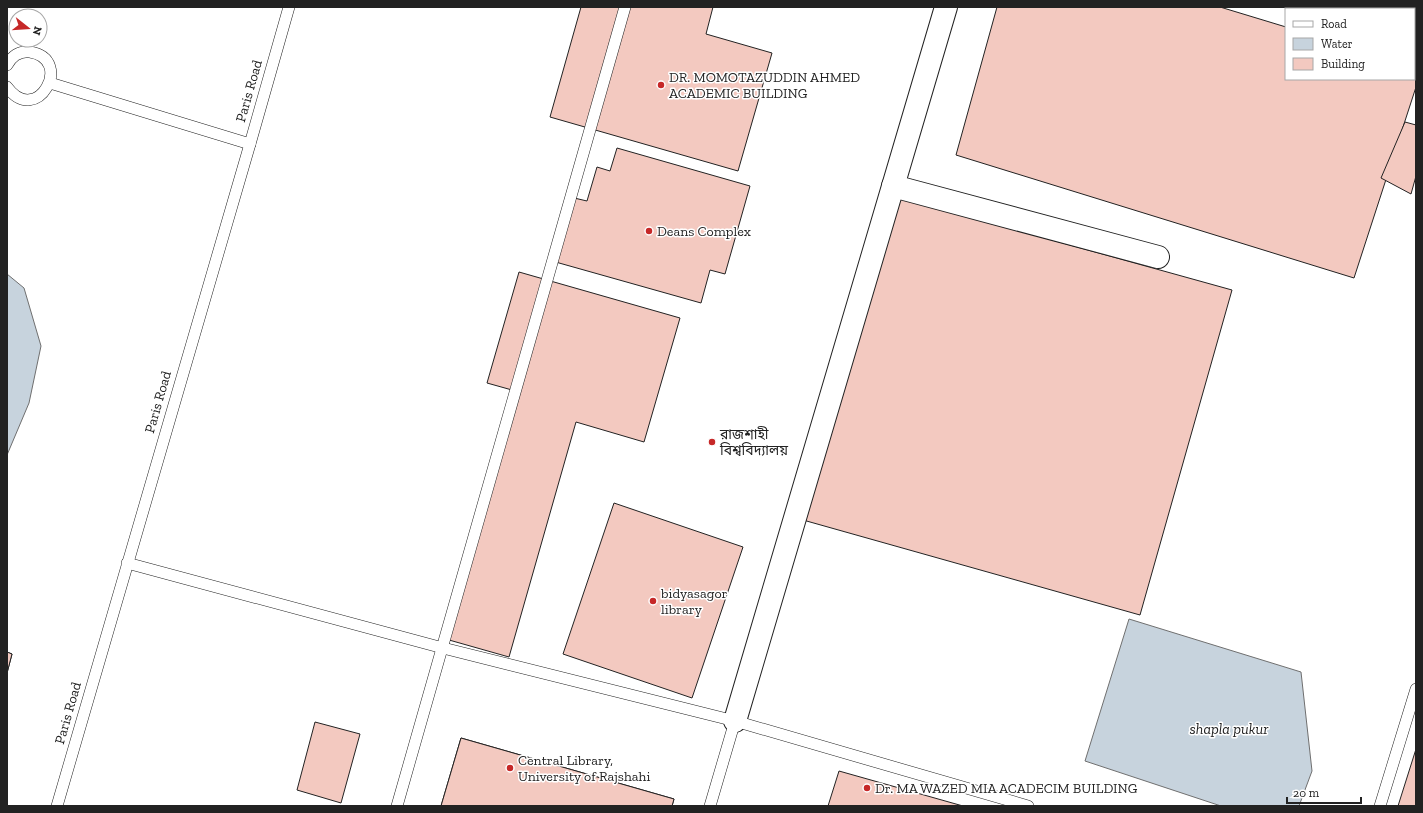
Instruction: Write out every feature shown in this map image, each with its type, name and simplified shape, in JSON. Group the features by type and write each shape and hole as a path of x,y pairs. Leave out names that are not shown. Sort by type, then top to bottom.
{"street":[{"path":"735,721 946,7"},
{"path":"893,186 1158,257"}],"lane":[{"name":"Paris Road","path":"56,806 289,7"},
{"path":"397,806 625,7"},
{"path":"7,65 13,57 20,53 35,53 47,62 51,76 47,90 34,99 26,100 18,97 8,90"},
{"path":"50,83 250,144"},
{"path":"127,563 443,648 735,721 1028,806"},
{"path":"1380,806 1416,689"},
{"path":"710,806 735,721"}],"water":[{"path":"7,274 24,288 41,346 29,403 7,455"},
{"name":"shapla pukur","path":"1129,619 1301,672 1312,771 1299,806 1221,806 1085,761"}],"building":[{"name":"DR. MOMOTAZUDDIN AHMED ACADEMIC BUILDING","path":"581,7 713,7 706,34 772,53 738,171 550,117"},
{"path":"997,7 1220,7 1285,27 1285,80 1415,80 1416,66 1416,87 1354,278 956,155"},
{"path":"1405,122 1416,125 1416,176 1411,194 1381,178"},
{"name":"Deans Complex","path":"617,148 750,186 725,274 710,270 701,303 552,261 570,197 587,201 597,167 610,171"},
{"path":"897,197 1232,290 1140,615 803,520"},
{"path":"519,272 680,318 644,442 576,422 509,657 442,638 512,390 487,383"},
{"name":"bidyasagor library","path":"614,503 743,547 692,698 563,654"},
{"path":"7,652 12,654 7,673"},
{"path":"7,652 12,654 7,673"},
{"path":"315,722 360,734 341,803 297,790"},
{"name":"Central Library, University of Rajshahi","path":"461,738 674,799 672,806 441,806"},
{"name":"Central Library, University of Rajshahi","path":"461,738 674,799 672,806 441,806"},
{"path":"1416,749 1416,806 1398,806"},
{"name":"Dr. MA WAZED MIA ACADECIM BUILDING","path":"839,771 963,806 828,806"}],"place":[{"name":"DR. MOMOTAZUDDIN AHMED ACADEMIC BUILDING","path":"661,85"},
{"name":"Deans Complex","path":"649,231"},
{"name":"রাজশাহী বিশ্ববিদ্যালয়","path":"712,442"},
{"name":"bidyasagor library","path":"653,601"},
{"name":"Central Library, University of Rajshahi","path":"510,768"},
{"name":"Dr. MA WAZED MIA ACADECIM BUILDING","path":"867,788"}]}
